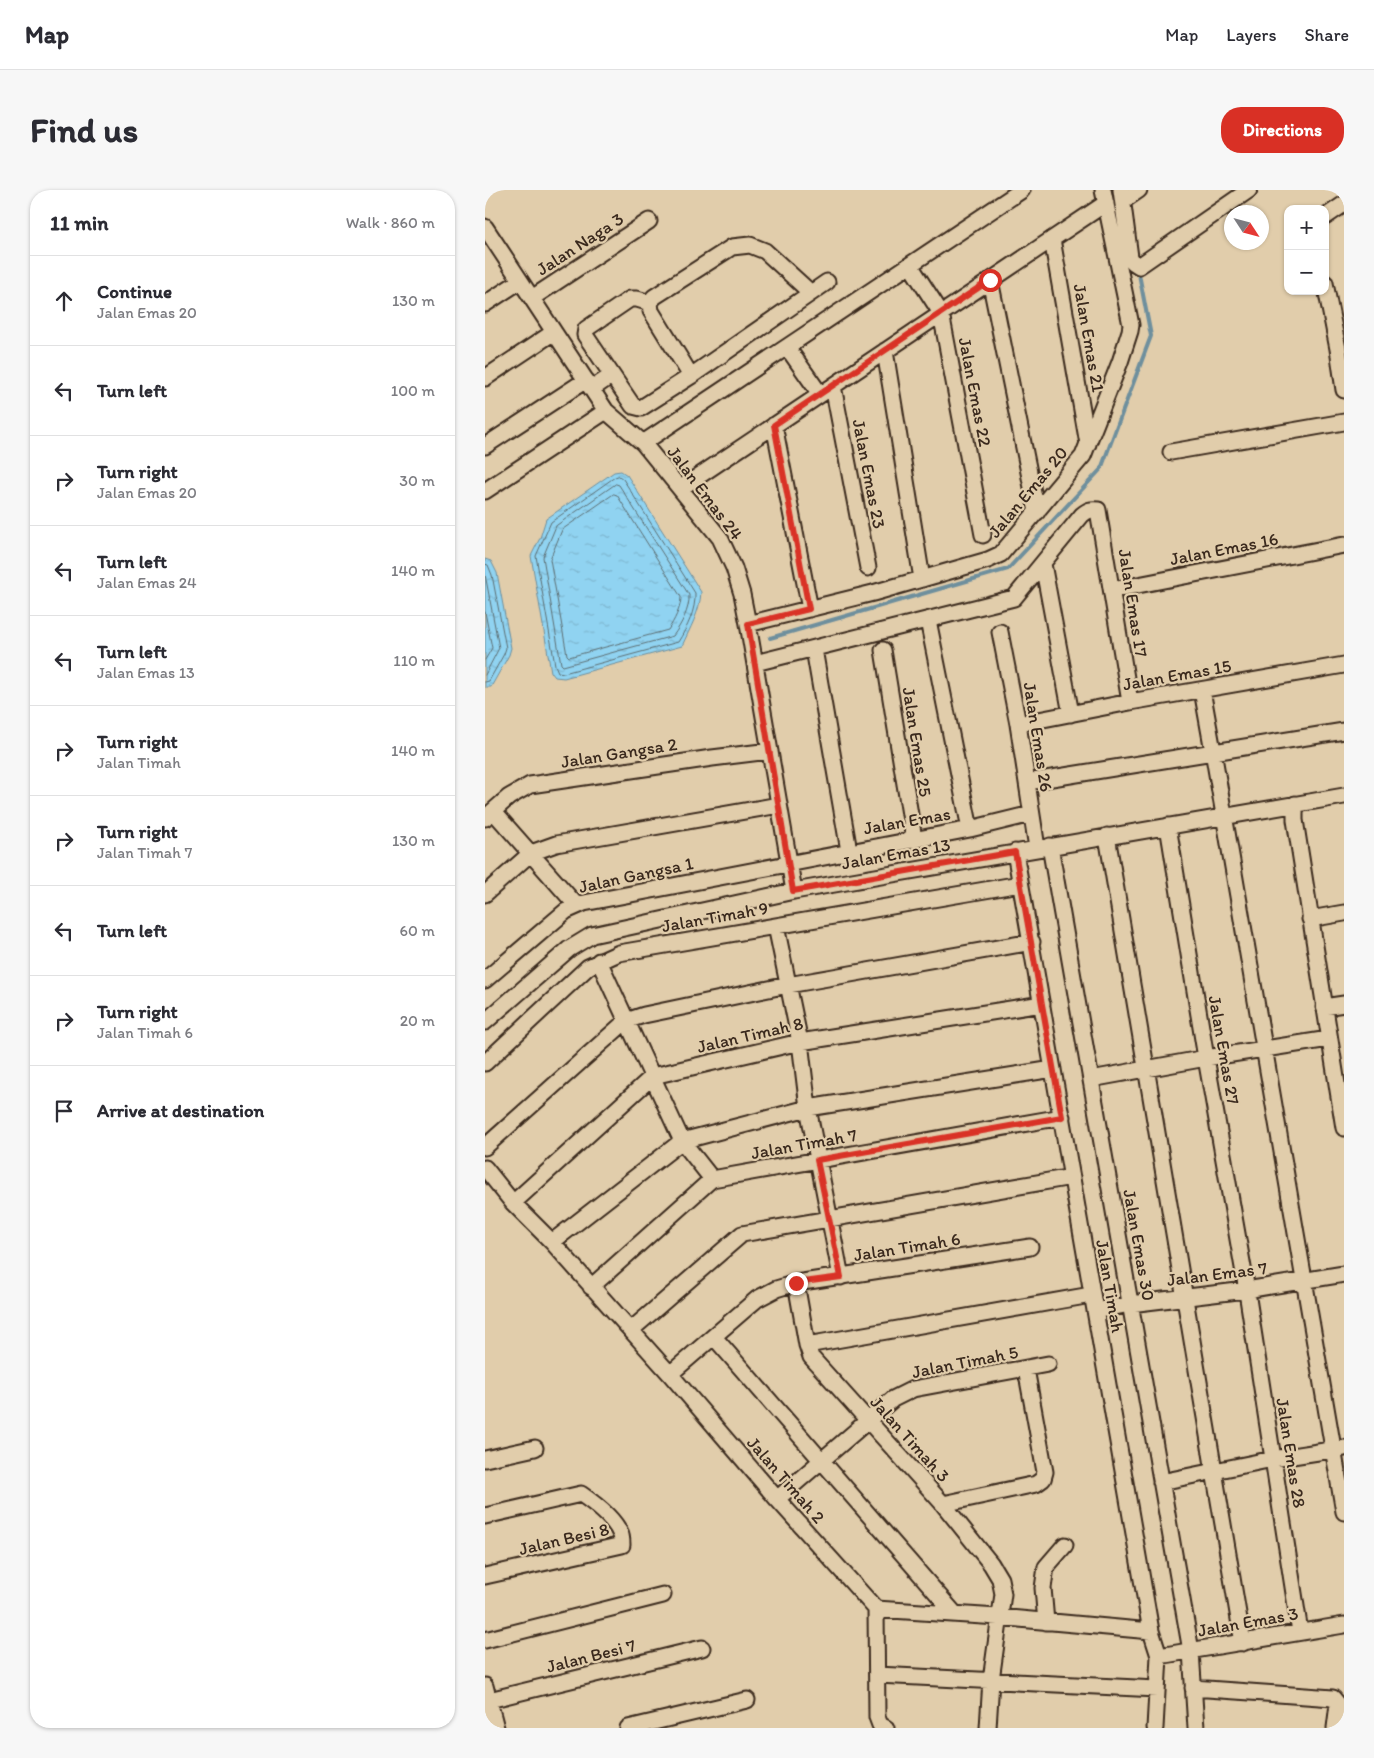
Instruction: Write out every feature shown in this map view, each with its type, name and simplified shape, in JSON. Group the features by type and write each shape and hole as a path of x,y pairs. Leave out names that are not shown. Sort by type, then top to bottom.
{"street":[{"path":"643,443 1022,190"},
{"path":"1139,190 1122,196 1130,257 1139,266 1249,190"},
{"name":"Jalan Emas 20","path":"681,488 1052,238 1104,196 1131,325 1120,362 1083,456 1037,512 1001,554 987,560 873,594 748,624"},
{"path":"1329,215 1344,204"},
{"name":"Jalan Naga 3","path":"531,298 649,221"},
{"name":"Jalan Emas 24","path":"487,233 607,411 643,443 681,488 720,538 734,568 748,624 793,891"},
{"name":"Jalan Emas 21","path":"1052,238 1089,444"},
{"path":"691,376 651,311 650,303 654,298 733,247 750,245 765,251 811,293"},
{"name":"Jalan Emas 22","path":"910,265 941,313 983,534"},
{"path":"485,304 520,280"},
{"path":"990,280 1037,512"},
{"path":"650,303 631,299 586,329 585,335 633,406 641,408 691,376 827,282"},
{"path":"1328,295 1341,349 1344,390"},
{"path":"485,378 554,332"},
{"path":"787,347 827,390"},
{"path":"885,351 922,579"},
{"path":"485,446 589,385 611,375"},
{"name":"Jalan Emas 23","path":"827,390 868,568"},
{"path":"485,491 607,411"},
{"path":"1171,452 1344,422"},
{"path":"774,425 809,609"},
{"name":"Jalan Emas 17","path":"1043,564 1087,510 1098,510 1130,702"},
{"name":"Jalan Emas 16","path":"1112,590 1344,544"},
{"path":"755,663 1014,598 1043,564"},
{"path":"1043,564 1071,714"},
{"path":"927,620 970,829"},
{"name":"Jalan Emas 26","path":"1000,632 1018,724 1031,814 1044,847"},
{"path":"814,649 849,851"},
{"name":"Jalan Emas 25","path":"883,650 914,839"},
{"name":"Jalan Emas 15","path":"1018,724 1130,702 1344,665"},
{"path":"1201,690 1305,1281 1339,1448 1344,1512"},
{"path":"1027,782 1344,731"},
{"name":"Jalan Gangsa 2","path":"489,815 509,797 530,785 770,751"},
{"name":"Jalan Emas 13","path":"485,1022 569,949 592,935 793,891 1344,796"},
{"path":"1295,804 1295,820 1329,1039 1342,1093 1344,1128"},
{"path":"485,894 531,853 556,844 779,806"},
{"name":"Jalan Emas","path":"789,863 970,829 1031,814"},
{"path":"489,815 531,853 577,906"},
{"name":"Jalan Emas 27","path":"1168,826 1245,1285"},
{"path":"1107,836 1243,1643"},
{"name":"Jalan Emas 30","path":"1044,847 1091,1079 1191,1651 1196,1728"},
{"name":"Jalan Timah","path":"1015,852 1151,1631 1159,1656 1155,1728"},
{"name":"Jalan Gangsa 1","path":"485,980 566,911 584,903 789,863"},
{"name":"Jalan Timah 9","path":"485,1063 588,967 599,960 619,953 1020,884"},
{"path":"1310,919 1344,914"},
{"path":"776,926 800,1042 817,1160 841,1277"},
{"path":"485,1147 626,1021 644,1015 788,985 1032,942"},
{"path":"591,1287 712,1179 682,1141 599,960"},
{"name":"Jalan Timah 8","path":"513,1203 653,1076 800,1042 1041,1004"},
{"path":"1324,1007 1344,1004"},
{"path":"1091,1079 1206,1058 1329,1039"},
{"path":"552,1242 682,1141 808,1108 1053,1069"},
{"name":"Jalan Timah 7","path":"712,1179 1062,1117"},
{"name":"Jalan Timah 2","path":"485,1168 513,1203 552,1242 671,1374 777,1499 876,1609"},
{"path":"631,1330 742,1234 1072,1178"},
{"name":"Jalan Timah 6","path":"671,1374 757,1299 775,1289 796,1283 1030,1247"},
{"name":"Jalan Emas 7","path":"1095,1311 1130,1304 1185,1297 1245,1285 1305,1281 1344,1274"},
{"name":"Jalan Timah 3","path":"796,1283 807,1345 811,1357 943,1504 991,1564 1000,1579 1003,1594 991,1680 987,1728"},
{"name":"Jalan Emas 28","path":"1245,1285 1300,1632"},
{"path":"807,1345 1091,1295"},
{"path":"714,1336 955,1614"},
{"name":"Jalan Timah 5","path":"777,1499 893,1399 913,1389 1048,1364"},
{"path":"943,1504 1036,1484 1043,1479 1045,1472 1025,1369"},
{"path":"485,1459 535,1448"},
{"path":"1161,1482 1273,1459 1339,1448"},
{"name":"Jalan Besi 8","path":"485,1516 581,1494 610,1519 620,1533 622,1545 485,1576"},
{"path":"1046,1622 1043,1588 1046,1567 1065,1545"},
{"path":"485,1640 663,1595"},
{"path":"886,1728 877,1717 876,1609 999,1617 1151,1631"},
{"name":"Jalan Emas 3","path":"1159,1656 1344,1625"},
{"name":"Jalan Besi 7","path":"487,1693 702,1648"},
{"path":"877,1675 1157,1689"},
{"path":"1193,1688 1335,1699 1338,1704 1335,1728"},
{"path":"487,1693 496,1728"},
{"path":"628,1728 747,1700"}],"water":[{"path":"621,471 627,475 701,592 697,613 682,646 564,678 555,677 551,672 531,556 540,538 546,519 614,472"},
{"path":"485,559 491,561 497,573 511,648 491,687 485,687"}],"waterway":[{"path":"770,638 1008,569 1101,469 1151,336 1139,274"}],"route":[{"path":"796,1283 841,1277 817,1160 1062,1117 1015,852 793,891 748,624 809,609 774,425 990,280"}]}
